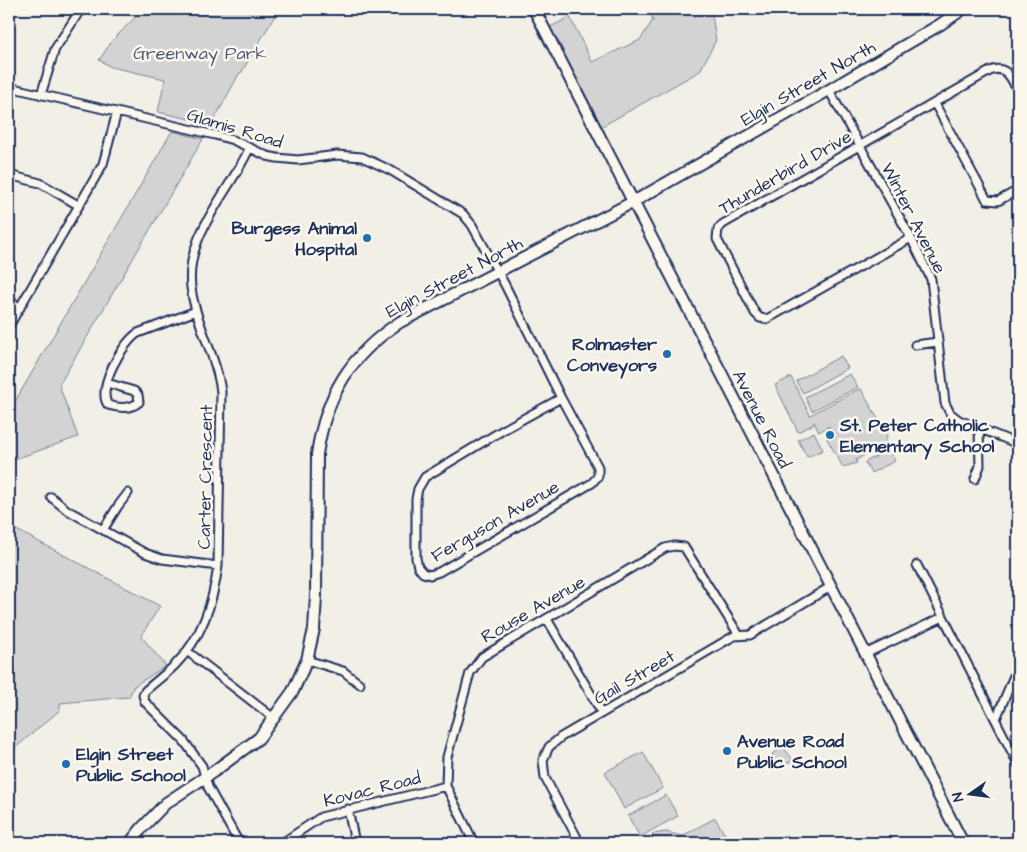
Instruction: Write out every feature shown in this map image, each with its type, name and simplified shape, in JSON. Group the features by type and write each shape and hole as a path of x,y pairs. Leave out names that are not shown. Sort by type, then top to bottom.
{"street":[{"path":"41,94 56,49 81,9"},
{"name":"Avenue Road","path":"534,9 864,654 963,843"},
{"name":"Elgin Street North","path":"130,843 166,803 259,738 294,691 307,660 314,629 317,454 320,434 336,389 359,357 400,322 634,202 829,90 963,9"},
{"name":"Thunderbird Drive","path":"911,238 767,319 760,318 755,312 717,239 718,229 723,224 990,71 999,68 1005,70 1018,92"},
{"name":"Glamis Road","path":"9,87 215,135 233,140 267,156 287,160 343,155 362,157 377,163 463,214 472,225 497,272"},
{"name":"Winter Avenue","path":"829,90 911,238 931,279 945,403 950,413 959,420 1018,444"},
{"path":"935,104 987,200 998,201 1018,190"},
{"path":"9,326 103,164 107,155 117,112"},
{"name":"Carter Crescent","path":"206,776 202,766 189,747 150,709 143,695 187,651 202,626 210,607 218,566 221,392 216,366 196,311 190,272 197,241 249,149"},
{"path":"9,175 40,182 78,205"},
{"name":"Ferguson Avenue","path":"497,272 598,467 598,476 592,483 438,572 430,575 423,574 418,567 416,558 416,498 418,489 425,477 561,398"},
{"path":"9,300 20,308"},
{"path":"107,383 134,391 138,395 139,402 132,407 108,405 105,397 107,383 121,352 131,337 138,333 196,311"},
{"path":"915,345 938,342"},
{"path":"975,479 980,466 979,428"},
{"path":"103,530 128,493"},
{"path":"51,498 67,510 145,553 162,559 218,566"},
{"name":"Rouse Avenue","path":"474,843 446,786 447,757 470,673 482,657 665,548 674,546 684,547 739,636"},
{"path":"917,565 1018,764"},
{"name":"Gail Street","path":"580,843 545,778 543,760 549,747 561,737 734,636 750,634 830,587"},
{"path":"864,654 943,617"},
{"path":"547,619 602,713"},
{"path":"187,651 274,719"},
{"path":"307,660 343,671 360,684"},
{"path":"996,720 1018,666"},
{"path":"206,776 208,787 239,843"},
{"name":"Kovac Road","path":"282,843 321,817 446,786"},
{"path":"348,809 354,838"}],"green space":[{"name":"Greenway Park","path":"143,9 279,9 240,72 212,124 158,112 165,79 111,67 99,60 112,41"},
{"path":"648,9 711,9 716,40 700,71 599,128 595,113 560,51 550,27 570,17 592,62 640,40 653,20"},
{"path":"172,131 203,139 59,385 78,437 15,459 9,469 9,412"},
{"path":"841,356 848,368 803,393 796,381"},
{"path":"850,374 858,387 812,411 805,397"},
{"path":"791,377 810,415 861,389 887,435 886,443 856,460 857,463 843,467 827,439 829,426 819,432 814,422 814,424 798,432 775,385"},
{"path":"814,432 823,450 807,457 798,440"},
{"path":"889,450 895,461 871,473 865,462"},
{"path":"9,526 160,606 141,636 166,666 134,686 129,697 60,703 60,710 9,753"},
{"path":"783,747 793,760 780,768 772,754"},
{"path":"643,752 663,788 624,809 605,772"},
{"path":"666,795 678,816 640,837 628,816"},
{"path":"715,818 730,843 654,843 652,834 666,832 682,836"}],"place":[{"name":"Burgess Animal Hospital","path":"367,238"},
{"name":"Rolmaster Conveyors","path":"667,354"},
{"name":"St. Peter Catholic Elementary School","path":"830,435"},
{"name":"Avenue Road Public School","path":"727,751"},
{"name":"Elgin Street Public School","path":"66,764"}]}
